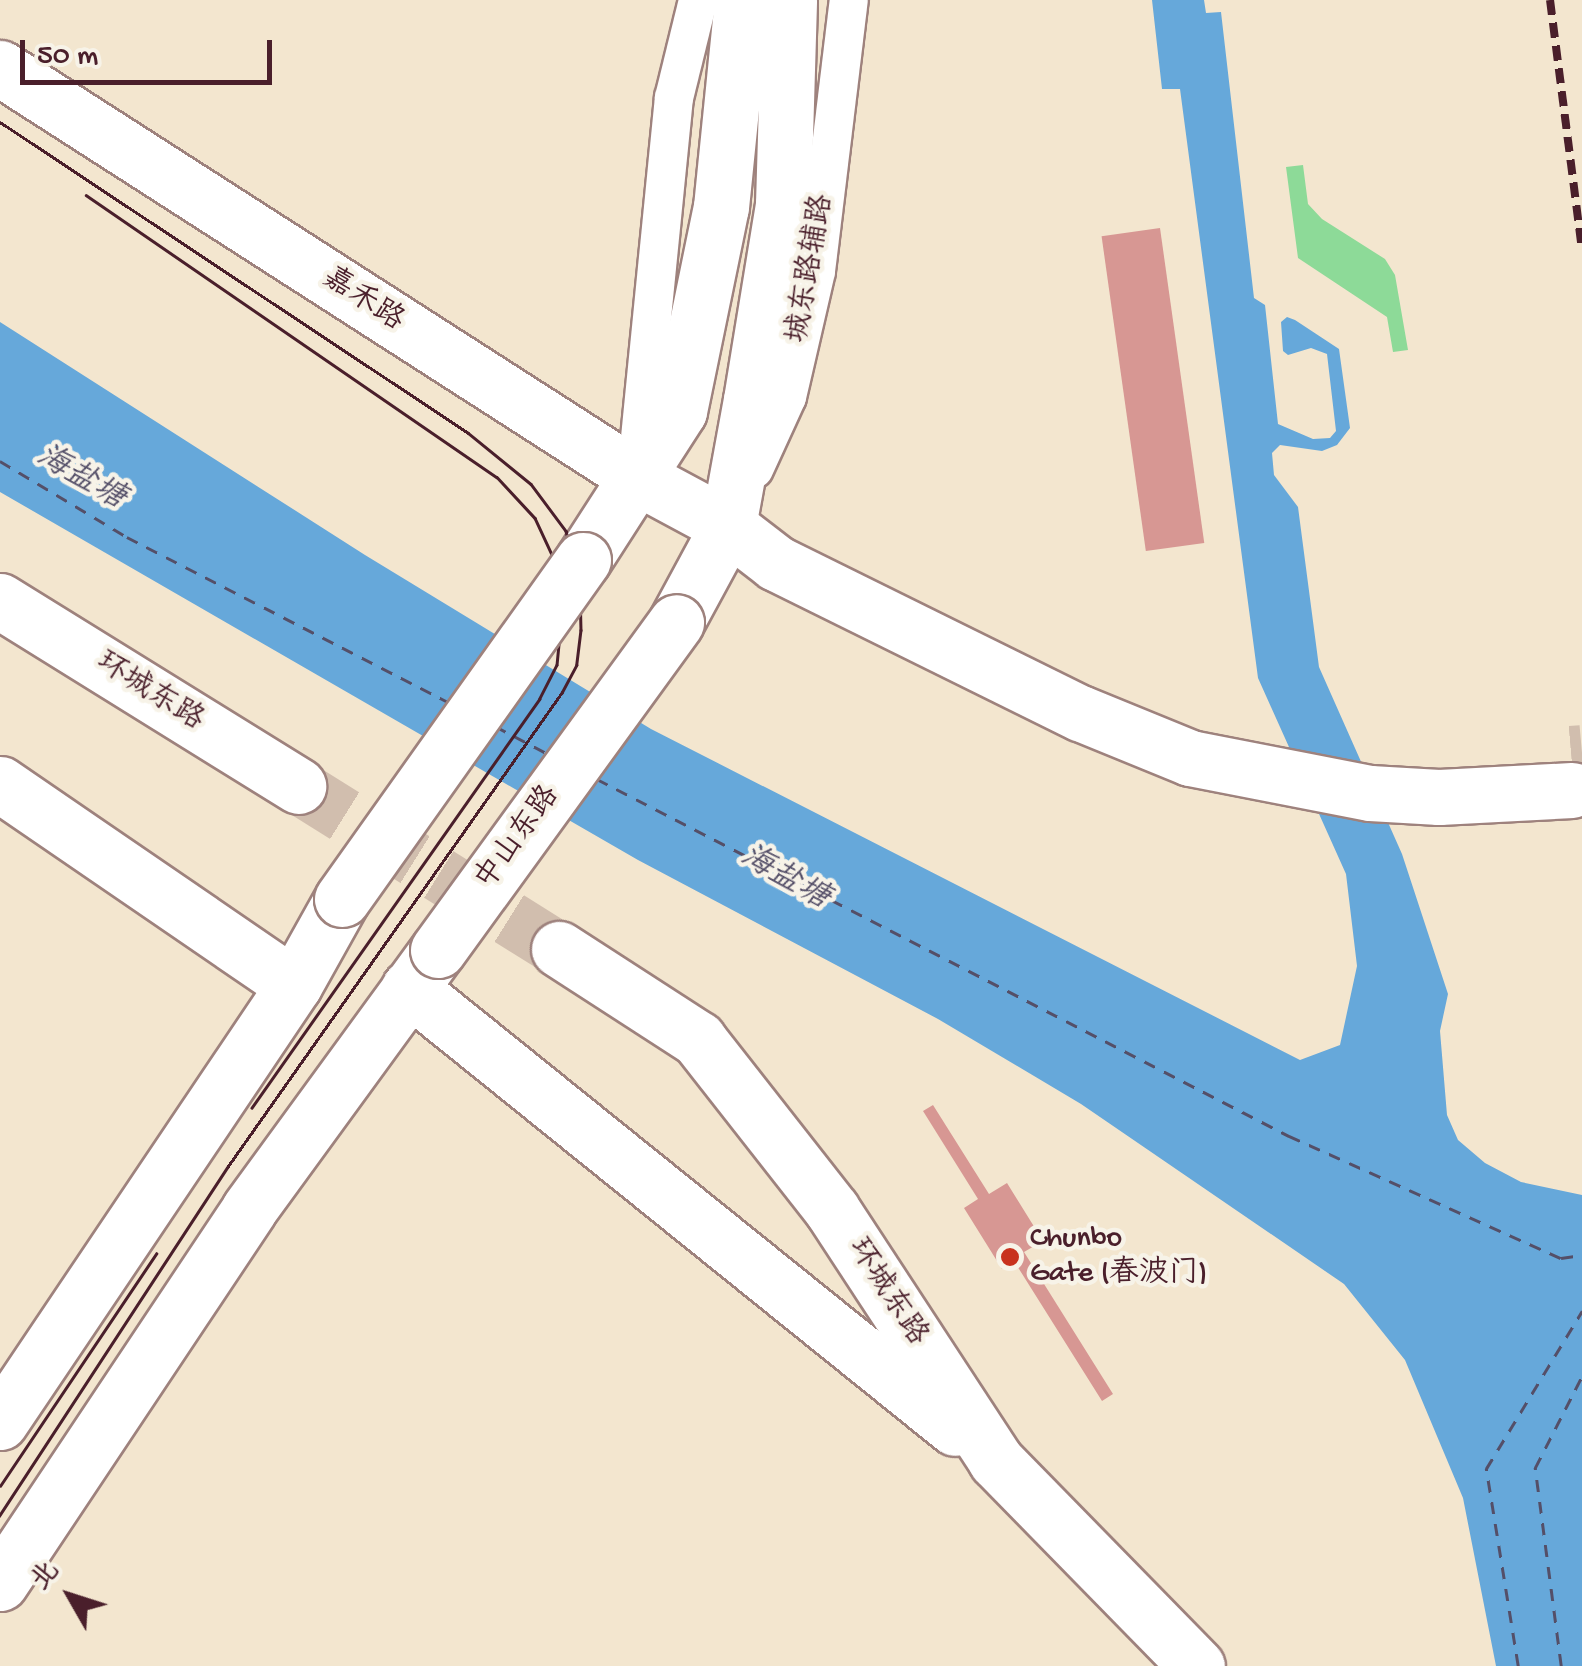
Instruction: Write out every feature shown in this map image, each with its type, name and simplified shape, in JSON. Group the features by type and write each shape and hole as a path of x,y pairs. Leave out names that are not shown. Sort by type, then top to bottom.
{"main road":[{"path":"0,1422 294,985 342,899 583,560 679,411 721,207 742,0"},
{"name":"中山东路","path":"0,1583 249,1209 676,622 728,526 783,204 789,0"},
{"name":"嘉禾路","path":"0,68 636,477 728,526 793,540 1028,656 1177,724 1262,748 1419,768 1493,764 1571,772"},
{"name":"环城东路","path":"0,601 298,786"},
{"path":"0,784 294,985"},
{"name":"环城东路","path":"560,950 698,1039 832,1210 996,1462 1195,1663"},
{"path":"424,969 782,1286 996,1462"},
{"path":"782,1286 795,1286 860,1253"}],"street":[{"path":"636,477 674,98 698,0"},
{"name":"城东路辅路","path":"728,526 792,379 816,271 849,0"}],"green space":[{"path":"1303,165 1308,204 1322,219 1385,259 1395,275 1408,350 1393,352 1387,317 1298,258 1286,167"}],"water":[{"name":"海盐塘","path":"1152,0 1204,0 1206,13 1221,12 1254,298 1265,305 1278,424 1313,439 1330,438 1336,431 1327,354 1311,348 1288,355 1283,351 1281,322 1287,317 1295,320 1339,349 1350,428 1337,445 1322,451 1280,445 1272,453 1274,475 1298,507 1319,667 1402,854 1448,994 1440,1031 1447,1115 1458,1140 1485,1163 1521,1182 1582,1195 1582,1666 1496,1666 1463,1498 1405,1360 1344,1284 1081,1104 938,1019 638,860 0,492 0,322 365,555 651,729 1300,1060 1340,1045 1357,966 1346,874 1258,678 1180,89 1162,89"}],"building":[{"path":"1160,228 1204,543 1146,551 1102,236"},
{"name":"Chunbo Gate (春波门)","path":"933,1105 989,1194 1007,1183 1043,1241 1024,1252 1113,1394 1102,1401 1014,1261 1002,1269 964,1208 978,1199 923,1111"}],"ferry route":[{"path":"0,461 127,537 448,702"},
{"path":"495,726 550,755"},
{"path":"597,779 1289,1136 1561,1258 1582,1255"},
{"path":"1518,1666 1486,1469 1582,1311"},
{"path":"1561,1666 1535,1468 1582,1376"}],"tunnel":[{"path":"1571,753 1582,752"},
{"path":"298,786 559,949"}],"tram line":[{"path":"0,122 467,432 531,484 566,531 580,587 581,630 577,665 562,693 228,1167 0,1516"},
{"path":"86,195 497,477 535,518 554,559 563,603 557,665 540,699 252,1108"},
{"path":"0,1486 156,1254"}],"railway":[{"path":"1550,0 1582,249"}],"place":[{"name":"Chunbo Gate (春波门)","path":"1010,1257"}]}
